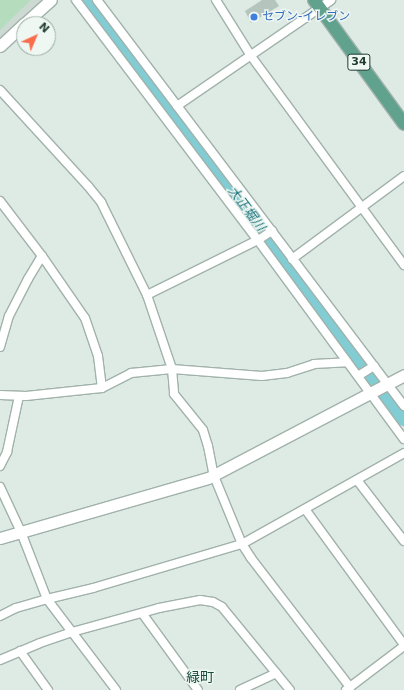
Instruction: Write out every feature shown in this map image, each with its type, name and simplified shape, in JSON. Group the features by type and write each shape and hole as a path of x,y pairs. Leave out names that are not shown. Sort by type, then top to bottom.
{"main road":[{"name":"34","path":"316,4 404,124"}],"street":[{"path":"33,16 50,0"},
{"path":"76,0 259,240 347,362 359,375 370,394 404,438"},
{"path":"96,0 270,232 404,406"},
{"path":"216,0 251,56 404,265"},
{"path":"177,106 251,56 316,4 331,0"},
{"path":"0,46 16,31"},
{"path":"0,90 101,202 147,294 172,369 174,394 203,430 214,475 242,544 348,688 404,646 305,508"},
{"path":"292,259 404,176"},
{"path":"0,201 42,256 85,318 98,356 102,388"},
{"path":"147,294 259,240 270,232"},
{"path":"0,347 9,316 42,256"},
{"path":"0,395 19,396 102,388 131,373 172,369 262,376 287,374 314,364 347,362"},
{"path":"359,375 374,366"},
{"path":"0,538 214,475 404,376"},
{"path":"0,466 19,396"},
{"path":"0,616 16,608 93,588 242,544 404,453"},
{"path":"357,480 404,541"},
{"path":"0,487 21,532 47,599 116,690"},
{"path":"0,660 72,632 192,601 213,602 222,607 290,690"},
{"path":"142,613 198,690"},
{"path":"20,651 48,690"},
{"path":"240,690 276,673"}],"shaded area":[{"path":"0,0 45,0 27,16 16,16 16,26 0,40"}],"green space":[{"path":"0,0 31,0 0,30"}],"building":[{"name":"セブン-イレブン","path":"262,0 275,0 279,6 251,23 245,11"}],"waterway":[{"name":"大正堀川","path":"87,0 404,418"}],"place":[{"name":"セブン-イレブン","path":"254,17"}],"district":[{"name":"緑町","path":"200,677"}]}
